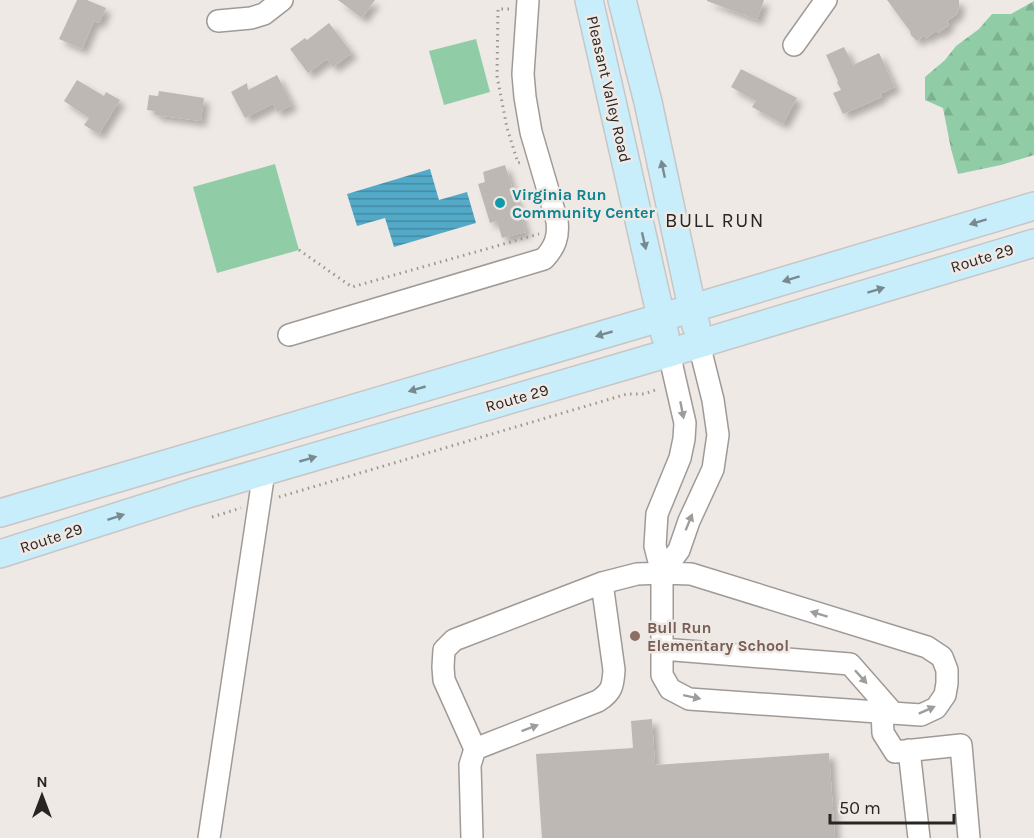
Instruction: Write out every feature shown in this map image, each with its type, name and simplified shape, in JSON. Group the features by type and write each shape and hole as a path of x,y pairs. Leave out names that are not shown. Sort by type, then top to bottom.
{"main road":[{"name":"Pleasant Valley Road","path":"589,0 669,353"},
{"name":"Pleasant Valley Road","path":"622,0 648,102 699,344"},
{"path":"0,513 1034,206"},
{"name":"Route 29","path":"0,554 191,493 1034,243"}],"street":[{"path":"218,21 251,18 264,14 282,0"},
{"path":"794,45 826,0"},
{"path":"289,335 544,258 550,252 556,243 557,221 531,132 525,97 521,3"},
{"path":"662,573 679,550 712,469 718,435 699,344"},
{"path":"472,838 470,765 475,749 444,680 444,650 454,640 602,583 637,574 662,573 692,574 927,647 942,657 947,670 945,695 936,708 921,715 689,699 670,689 662,675 662,573 655,546 657,514 680,458 685,423 669,353"},
{"path":"209,838 264,472"},
{"path":"475,749 607,696 613,684 614,670 602,583"},
{"path":"662,649 850,664 887,712 883,733 895,752 961,745 969,838"},
{"path":"909,750 919,838"}],"path":[{"path":"521,3 510,9 498,9 497,76 507,129 518,163 528,160"},
{"path":"299,250 352,287 541,234"},
{"path":"497,239 499,245"}],"green space":[{"path":"1034,1 1034,155 958,174 943,108 925,100 925,77 945,60 956,46 979,29 992,14 1011,14"},
{"path":"476,39 490,92 444,105 429,51"},
{"path":"275,164 299,250 217,273 193,187"}],"water":[{"path":"430,169 439,200 467,192 476,223 394,247 385,218 357,226 347,194"}],"building":[{"path":"77,0 87,0 106,8 99,23 94,21 82,49 59,39"},
{"path":"338,0 375,0 362,18"},
{"path":"707,0 764,0 757,20"},
{"path":"887,0 959,0 959,7 957,14 947,21 949,25 926,38 924,35 917,41"},
{"path":"329,23 352,53 333,67 327,59 308,73 290,49 305,38 307,40"},
{"path":"844,47 853,65 879,53 895,87 880,94 882,97 843,114 833,93 841,90 826,55"},
{"path":"741,69 797,98 783,124 752,107 756,101 731,87"},
{"path":"277,75 292,105 277,112 273,104 245,118 231,92 247,83 248,90"},
{"path":"77,80 104,96 106,92 120,100 99,134 84,125 89,118 64,101"},
{"path":"159,91 204,98 201,121 155,115 155,111 147,110 149,95 158,96"},
{"name":"Virginia Run Community Center","path":"505,165 526,232 502,238 497,221 490,223 478,184 485,182 483,172"},
{"path":"652,719 655,765 829,753 835,838 542,838 536,754 633,748 631,721"}],"place":[{"name":"Virginia Run Community Center","path":"500,203"},
{"name":"Bull Run Elementary School","path":"635,636"}],"district":[{"name":"BULL RUN","path":"715,220"}]}
